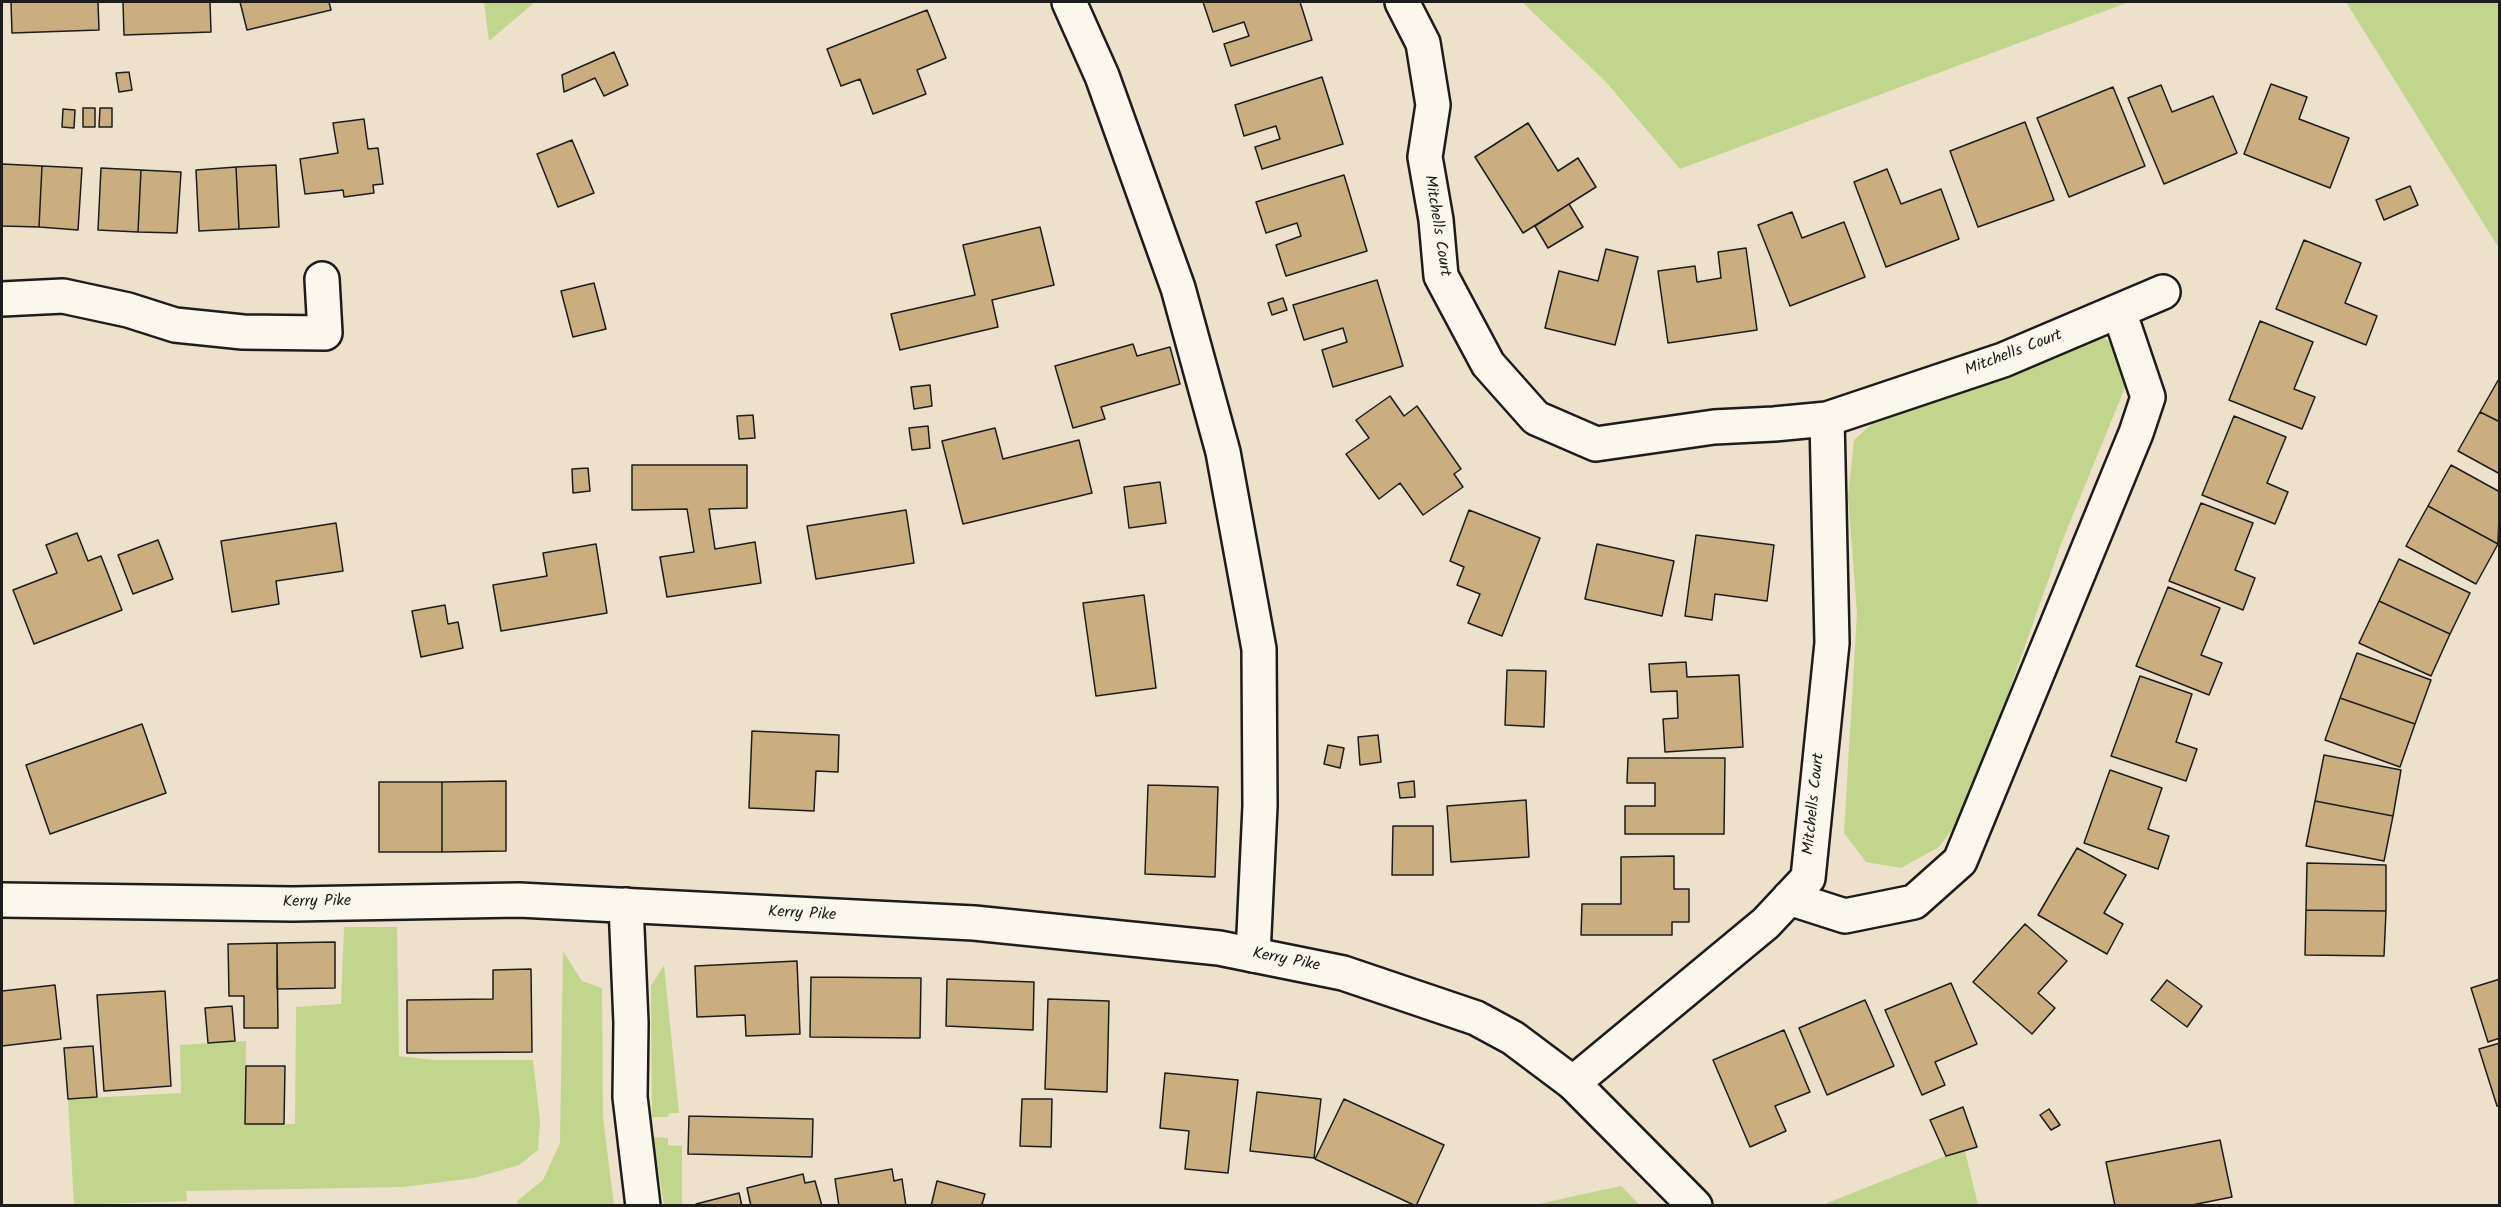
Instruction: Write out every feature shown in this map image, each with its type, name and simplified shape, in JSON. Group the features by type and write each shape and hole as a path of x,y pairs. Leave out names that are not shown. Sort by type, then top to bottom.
{"street":[{"path":"1069,2 1102,76 1178,288 1223,453 1259,649 1260,806 1253,955"},
{"name":"Mitchells Court","path":"1402,2 1423,43 1433,105 1425,157 1436,220 1441,276 1488,364 1536,418 1596,444 1714,427 1827,419 2003,360 2163,292"},
{"path":"2,299 63,296 128,310 175,325 243,332 325,333 322,279"},
{"path":"1789,898 1845,916 1914,902 1960,861 2136,433 2148,398 2119,311"},
{"name":"Mitchells Court","path":"1573,1083 1766,923 1808,878 1832,643 1827,419"},
{"name":"Kerry Pike","path":"2,900 293,904 519,900 974,923 1219,948 1343,973 1476,1018 1513,1038 1573,1083 1695,1206"},
{"path":"626,905 630,1096 644,1206"}],"green space":[{"path":"484,2 535,2 489,41"},
{"path":"1522,2 2129,2 1680,169 1606,82"},
{"path":"2346,2 2499,2 2499,249 2497,245"},
{"path":"2104,337 2121,352 2131,373 2061,544 1967,810 1939,847 1901,868 1866,862 1844,833 1857,613 1848,496 1854,440 1886,411 2082,339"},
{"path":"344,927 397,927 399,1056 435,1060 533,1060 540,1122 538,1150 519,1165 474,1178 403,1187 186,1191 187,1201 74,1205 68,1099 181,1093 180,1045 246,1041 245,1124 295,1124 296,1007 341,1004"},
{"path":"563,951 582,981 602,988 603,1118 614,1205 518,1206 517,1201 543,1180 560,1143"},
{"path":"664,965 679,1113 669,1113 668,1117 652,1117 651,986"},
{"path":"653,1137 668,1138 668,1145 682,1146 682,1205 664,1205"},
{"path":"1965,1151 1978,1205 1822,1205 1946,1156"},
{"path":"1621,1186 1640,1205 1534,1205 1579,1195"}],"building":[{"path":"11,2 98,2 99,30 12,33"},
{"path":"123,2 210,2 211,32 124,35"},
{"path":"240,2 329,2 331,10 247,30"},
{"path":"1203,2 1300,2 1312,40 1231,66 1224,44 1249,36 1244,22 1213,32"},
{"path":"927,10 946,58 917,70 926,94 873,114 860,79 841,86 827,49"},
{"path":"614,52 628,85 604,96 595,78 564,92 562,75"},
{"path":"129,72 132,90 119,92 116,73"},
{"path":"1322,77 1343,144 1262,169 1255,147 1280,139 1276,126 1244,136 1235,105"},
{"path":"2271,84 2307,97 2299,119 2349,138 2330,188 2244,154"},
{"path":"2161,85 2172,112 2213,96 2237,153 2164,184 2128,98"},
{"path":"2113,87 2145,166 2069,197 2037,118"},
{"path":"83,108 95,108 95,127 83,127"},
{"path":"100,108 112,108 112,127 99,127"},
{"path":"63,109 75,110 74,128 62,127"},
{"path":"364,119 368,149 378,148 383,184 373,185 374,193 344,197 343,190 305,194 300,159 338,153 333,123"},
{"path":"2025,122 2054,200 1978,227 1950,151"},
{"path":"1528,123 1558,171 1578,158 1596,187 1523,233 1475,157"},
{"path":"572,140 594,193 558,207 537,154"},
{"path":"2,164 42,166 39,227 2,226"},
{"path":"276,165 279,227 239,229 236,167"},
{"path":"42,166 82,168 78,230 39,227"},
{"path":"236,167 239,229 199,231 196,170"},
{"path":"101,168 141,170 138,232 98,230"},
{"path":"1887,169 1901,204 1941,189 1959,239 1886,267 1854,182"},
{"path":"141,170 181,172 177,233 138,232"},
{"path":"1344,175 1367,251 1286,276 1276,245 1301,236 1297,223 1266,233 1256,202"},
{"path":"2410,186 2418,205 2384,220 2376,200"},
{"path":"1569,204 1583,227 1548,248 1535,226"},
{"path":"1792,212 1802,238 1844,222 1865,277 1790,306 1758,225"},
{"path":"1040,227 1054,285 992,300 998,327 900,350 891,314 975,295 963,245"},
{"path":"2304,240 2361,263 2345,303 2377,316 2366,345 2276,309"},
{"path":"1746,248 1757,330 1668,343 1658,271 1695,266 1697,282 1721,278 1718,252"},
{"path":"1606,249 1638,257 1615,345 1545,328 1559,271 1598,281"},
{"path":"1377,280 1403,366 1333,387 1322,350 1347,342 1343,328 1304,340 1293,305"},
{"path":"594,283 606,329 573,337 561,291"},
{"path":"1283,298 1287,310 1272,315 1268,303"},
{"path":"2260,321 2313,342 2294,389 2315,397 2302,429 2229,400"},
{"path":"1133,344 1137,356 1170,347 1180,384 1101,407 1105,419 1073,428 1055,366"},
{"path":"2500,377 2500,422 2480,412"},
{"path":"930,385 932,406 914,409 911,387"},
{"path":"1390,396 1404,416 1417,406 1461,469 1454,474 1463,487 1423,515 1400,483 1379,499 1346,454 1369,438 1356,420"},
{"path":"2480,412 2500,422 2500,474 2458,451"},
{"path":"753,415 755,438 739,439 737,416"},
{"path":"2234,416 2286,437 2267,483 2288,492 2275,524 2202,495"},
{"path":"928,426 930,448 912,450 909,428"},
{"path":"995,428 1003,459 1079,440 1092,493 963,524 942,441"},
{"path":"632,465 747,465 747,508 709,509 715,549 755,542 761,583 667,597 660,557 694,552 687,509 632,510"},
{"path":"2451,465 2500,492 2498,544 2428,506"},
{"path":"588,468 590,491 573,493 572,469"},
{"path":"1160,482 1166,523 1129,528 1124,487"},
{"path":"2201,503 2253,523 2235,570 2255,578 2243,610 2169,581"},
{"path":"2428,506 2498,544 2476,584 2406,546"},
{"path":"906,510 914,563 816,579 807,526"},
{"path":"1469,510 1540,538 1502,636 1468,623 1480,594 1457,585 1464,567 1450,561"},
{"path":"336,523 343,571 276,581 279,604 232,612 221,541"},
{"path":"77,533 88,561 101,556 122,610 34,644 13,590 57,573 46,545"},
{"path":"1696,535 1774,545 1767,601 1715,594 1712,620 1685,616"},
{"path":"158,540 173,579 133,594 118,555"},
{"path":"596,544 607,613 501,631 493,585 547,576 543,553"},
{"path":"1597,544 1674,561 1662,616 1585,599"},
{"path":"2399,559 2470,593 2450,634 2379,601"},
{"path":"2168,587 2220,608 2201,655 2222,663 2209,695 2136,666"},
{"path":"1144,595 1156,688 1096,696 1083,603"},
{"path":"2379,601 2450,634 2431,676 2359,643"},
{"path":"445,605 448,624 458,622 463,648 421,657 412,611"},
{"path":"2357,653 2431,680 2415,724 2340,698"},
{"path":"1686,662 1687,677 1739,675 1743,747 1665,752 1663,719 1678,718 1677,691 1651,692 1649,664"},
{"path":"1507,670 1546,671 1544,727 1505,725"},
{"path":"2140,676 2192,694 2176,742 2197,749 2186,781 2111,756"},
{"path":"2340,698 2415,724 2400,767 2325,740"},
{"path":"142,724 166,793 50,834 26,765"},
{"path":"752,731 839,735 838,772 816,771 814,811 749,808"},
{"path":"1378,735 1381,762 1360,765 1358,737"},
{"path":"1328,745 1344,748 1340,768 1324,764"},
{"path":"2324,755 2401,770 2393,816 2315,801"},
{"path":"1628,758 1725,758 1724,834 1625,834 1625,806 1655,806 1655,783 1627,783"},
{"path":"2110,770 2162,788 2148,829 2169,836 2158,869 2084,843"},
{"path":"506,781 506,851 442,852 442,782"},
{"path":"1414,781 1415,797 1400,798 1398,783"},
{"path":"379,782 442,782 442,852 379,852"},
{"path":"1148,785 1218,787 1215,877 1145,874"},
{"path":"1526,800 1529,857 1451,862 1447,806"},
{"path":"2315,801 2393,816 2384,861 2306,846"},
{"path":"1393,826 1433,826 1433,875 1392,875"},
{"path":"2077,848 2126,875 2104,913 2123,924 2107,954 2038,915"},
{"path":"1674,856 1674,889 1689,889 1689,922 1672,922 1672,935 1581,935 1582,904 1621,904 1621,857"},
{"path":"2307,863 2386,865 2386,911 2306,910"},
{"path":"2306,910 2386,911 2384,956 2305,955"},
{"path":"2025,924 2067,961 2038,993 2055,1008 2032,1034 1973,982"},
{"path":"335,942 335,988 277,989 277,943"},
{"path":"277,943 278,1028 244,1028 244,996 229,996 228,944"},
{"path":"797,961 800,1034 746,1036 745,1015 697,1017 695,966"},
{"path":"531,969 532,1052 407,1053 407,1000 493,999 493,970"},
{"path":"811,977 921,978 920,1038 810,1037"},
{"path":"947,979 1034,982 1033,1030 946,1026"},
{"path":"2500,979 2500,1038 2488,1042 2471,988"},
{"path":"2167,980 2202,1006 2187,1027 2151,1000"},
{"path":"1951,983 1977,1044 1935,1062 1945,1085 1922,1095 1885,1010"},
{"path":"55,985 61,1039 2,1046 2,991"},
{"path":"165,991 171,1086 104,1091 97,995"},
{"path":"1048,999 1109,1001 1107,1092 1045,1089"},
{"path":"1865,1000 1894,1066 1827,1095 1799,1028"},
{"path":"232,1006 235,1041 208,1043 205,1008"},
{"path":"1784,1030 1810,1092 1775,1106 1786,1131 1750,1147 1713,1060"},
{"path":"2500,1043 2500,1105 2497,1106 2479,1049"},
{"path":"93,1046 97,1097 68,1099 64,1048"},
{"path":"246,1066 285,1066 284,1124 245,1124"},
{"path":"1165,1073 1238,1080 1228,1173 1185,1169 1189,1131 1160,1128"},
{"path":"1257,1092 1321,1099 1314,1158 1250,1151"},
{"path":"1022,1099 1052,1099 1051,1147 1020,1146"},
{"path":"1344,1099 1444,1145 1416,1206 1315,1159"},
{"path":"1963,1107 1977,1147 1946,1156 1930,1120"},
{"path":"2049,1109 2060,1125 2051,1130 2040,1115"},
{"path":"689,1116 813,1119 812,1157 688,1154"},
{"path":"2220,1140 2232,1197 2187,1206 2115,1206 2106,1162"},
{"path":"892,1169 894,1181 902,1179 906,1206 839,1206 835,1179"},
{"path":"803,1174 805,1183 815,1181 822,1206 751,1206 747,1188"},
{"path":"937,1181 985,1194 982,1204 987,1206 931,1206"},
{"path":"739,1193 742,1206 696,1206 696,1204"}]}
